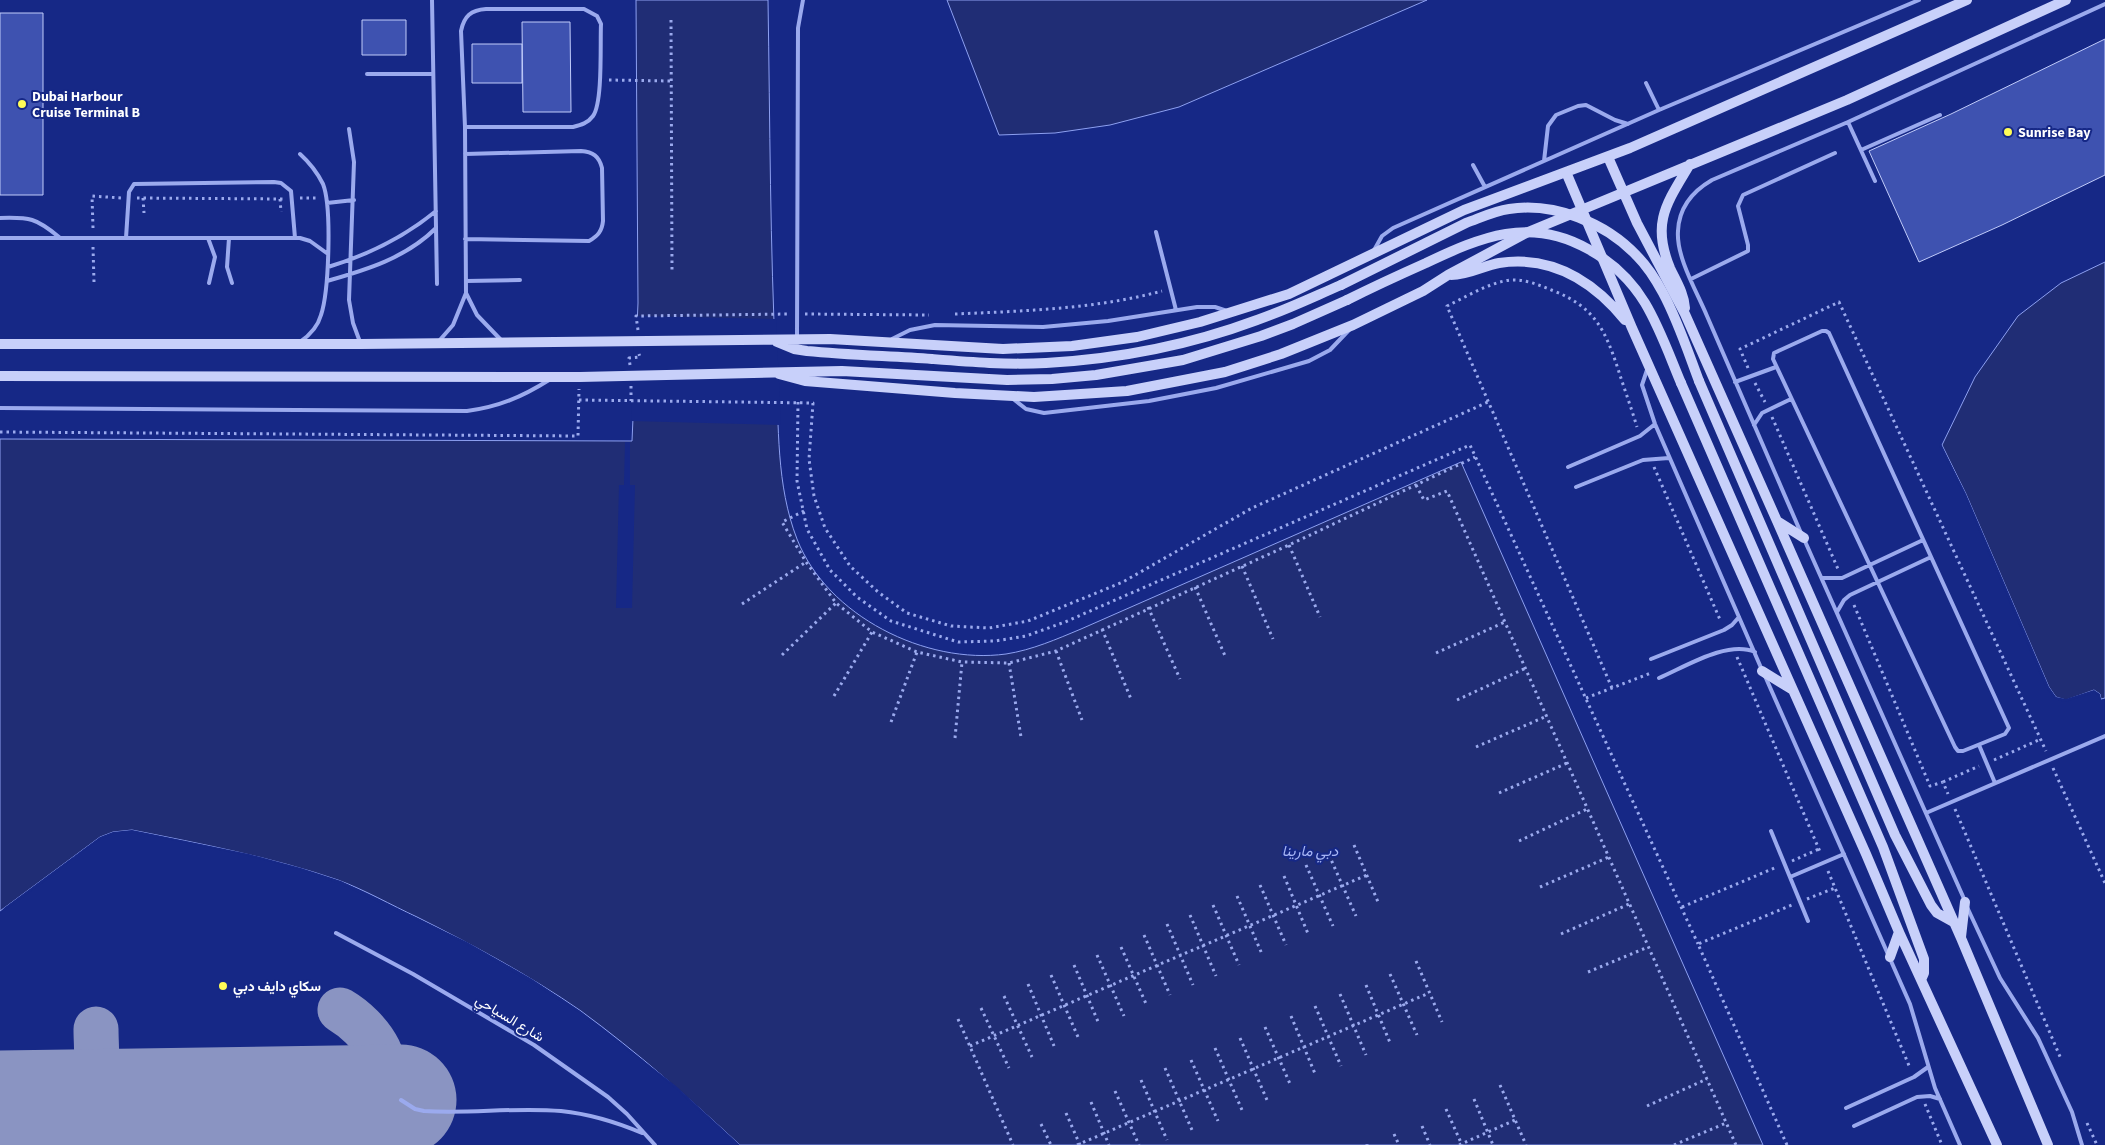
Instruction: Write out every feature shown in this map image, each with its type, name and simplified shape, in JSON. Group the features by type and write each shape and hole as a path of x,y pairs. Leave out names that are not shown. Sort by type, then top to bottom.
{"street":[{"path":"0,344 361,344 830,339 1003,349 1072,346 1168,330 1231,313 1289,294 1372,256 1464,210 1608,156 1967,0"},
{"path":"779,374 805,382 1011,396 1057,396 1127,391 1225,372 1281,354 1353,325 1423,291 1528,232 1847,100 2066,0"},
{"path":"1608,156 1637,223 1684,314 1777,521 1961,938 2048,1145"},
{"path":"1684,314 1683,296 1666,257 1661,231 1666,208 1690,164"},
{"path":"1566,172 1632,328 1899,932 1996,1145"},
{"path":"776,341 789,347 807,351 970,362 1036,363 1082,360 1157,348 1264,318 1341,285 1466,223 1487,215 1510,209 1530,208 1550,210 1589,222 1617,239 1637,256 1663,293 1699,381 1895,835 1931,905 1937,913 1954,923"},
{"path":"0,376 580,377 779,374 842,371 1007,380 1052,379 1096,375 1183,360 1226,348 1294,324 1475,241 1522,232 1552,234 1578,243 1608,261 1622,273 1645,303 1891,867 1924,960 1924,974 1921,980"},
{"path":"1448,276 1464,274 1496,264 1514,261 1548,265 1584,281 1602,294 1632,328"},
{"path":"1777,521 1804,538"},
{"path":"1762,671 1793,690"},
{"path":"1961,938 1965,902"},
{"path":"1890,958 1899,932"}],"lane":[{"path":"432,0 437,284"},
{"path":"797,340 798,28 803,0"},
{"path":"1372,256 1377,242 1387,232 1659,110 1918,0"},
{"path":"2082,1145 2072,1112 2038,1038 2000,978 1965,902 1735,382 1691,279 1683,258 1677,232 1683,209 1695,192 1712,180 1848,122 2105,4"},
{"path":"438,342 453,325 466,293 465,154 464,126 461,31 463,22 468,14 477,9 584,9 593,12 601,24 598,104 596,111 587,122 573,127 464,126"},
{"path":"367,74 433,74"},
{"path":"1646,83 1659,110"},
{"path":"1544,161 1548,126 1556,115 1578,106 1586,105 1615,120 1630,124"},
{"path":"1861,150 1940,115"},
{"path":"1848,122 1875,181"},
{"path":"349,129 354,162 349,300 350,312 361,344"},
{"path":"465,154 588,152 600,160 602,168 603,212 602,229 597,236 589,241 465,239"},
{"path":"1691,279 1748,251 1738,206 1742,195 1836,153"},
{"path":"298,344 315,328 321,317 328,267 327,201 318,174 300,154"},
{"path":"1473,165 1485,187"},
{"path":"126,238 130,189 137,183 274,182 287,186 292,198 295,238"},
{"path":"327,201 354,200"},
{"path":"328,267 350,260 400,238 436,212"},
{"path":"0,218 28,218 37,220 60,238"},
{"path":"327,281 394,258 425,239 436,228"},
{"path":"1156,232 1176,310"},
{"path":"0,238 295,238 310,241 328,254"},
{"path":"208,238 215,257 209,282"},
{"path":"229,238 227,267 232,283"},
{"path":"466,281 520,280"},
{"path":"466,293 480,320 502,341"},
{"path":"888,342 910,330 935,325 1011,327 1068,325 1206,306 1231,313"},
{"path":"1011,396 1026,409 1044,413 1149,401 1216,388 1309,361 1330,350 1353,325"},
{"path":"1822,331 1828,332 2009,728 2006,733 1961,751 1954,747 1776,367 1772,357 1774,353 1822,331"},
{"path":"1649,365 1642,385 1655,424 1916,1019 1928,1067 1960,1145"},
{"path":"1735,382 1776,367"},
{"path":"0,408 467,410 486,408 517,398 554,377"},
{"path":"1754,425 1762,413 1792,399"},
{"path":"1568,467 1640,436 1655,424"},
{"path":"1576,487 1616,470 1650,459 1670,458"},
{"path":"1822,578 1842,578 1923,540"},
{"path":"1837,612 1844,600 1850,595 1931,557"},
{"path":"1651,659 1724,630 1739,617"},
{"path":"1659,678 1733,648 1748,649 1754,652"},
{"path":"1926,813 2105,736"},
{"path":"1978,745 1995,783"},
{"path":"1771,831 1808,922"},
{"path":"1790,877 1844,854"},
{"name":"شارع السياحي","path":"336,933 413,974 534,1045 608,1097 655,1145"},
{"path":"1846,1108 1914,1077 1928,1067"},
{"path":"1854,1126 1921,1096 1940,1099"},
{"path":"400,1100 416,1109 424,1111 532,1110 580,1114 617,1123 644,1134"}],"path":[{"path":"671,20 672,271"},
{"path":"599,80 672,80"},
{"path":"94,282 92,196 129,198 292,198 327,201"},
{"path":"143,198 144,213"},
{"path":"280,199 281,212"},
{"path":"1612,688 1446,306 1509,280 1533,282 1578,303 1600,324 1608,338 1640,436"},
{"path":"947,314 1086,304 1136,298 1170,289"},
{"path":"1842,578 1740,349 1839,302 2105,883"},
{"path":"630,376 629,358 640,357 636,316 937,314"},
{"path":"0,432 578,436 580,377"},
{"path":"579,400 813,403 810,459 814,496 825,528 850,566 878,592 907,613 951,626 989,628 1028,620 1123,582 1252,508 1488,402"},
{"path":"798,402 797,481 808,529 830,570 858,597 891,621 958,642 995,641 1026,636 1065,622 1470,445 1682,908 1787,1145"},
{"path":"804,511 782,522 806,562 836,603 872,632 917,652 962,662 1009,663 1056,650 1242,566 1475,457"},
{"path":"1650,459 1724,630"},
{"path":"1416,485 1424,500 1446,491 1736,1145"},
{"path":"1289,544 1320,617"},
{"path":"742,604 806,562"},
{"path":"1242,566 1273,639"},
{"path":"1195,586 1226,658"},
{"path":"1850,595 1930,786 1943,782 2063,1064"},
{"path":"782,655 836,603"},
{"path":"1148,608 1180,679"},
{"path":"1436,653 1505,622"},
{"path":"1102,629 1131,699"},
{"path":"834,696 872,632"},
{"path":"1733,648 1914,1077"},
{"path":"1056,650 1082,720"},
{"path":"891,722 917,652"},
{"path":"955,738 962,662"},
{"path":"1009,663 1021,737"},
{"path":"1457,700 1526,668"},
{"path":"1586,698 1656,672"},
{"path":"1476,747 1547,716"},
{"path":"1499,793 1567,763"},
{"path":"1519,841 1587,809"},
{"path":"1354,845 1378,902"},
{"path":"1682,908 1818,849"},
{"path":"1330,855 1356,916"},
{"path":"1540,887 1608,857"},
{"path":"1306,865 1333,926"},
{"path":"970,1046 1367,875"},
{"path":"1284,876 1309,936"},
{"path":"1260,885 1286,946"},
{"path":"1698,944 1835,888"},
{"path":"1237,896 1262,954"},
{"path":"1213,904 1240,965"},
{"path":"1561,934 1629,904"},
{"path":"1190,915 1216,976"},
{"path":"1167,924 1193,986"},
{"path":"1144,935 1170,995"},
{"path":"1121,947 1147,1006"},
{"path":"1588,972 1648,947"},
{"path":"1098,955 1124,1016"},
{"path":"1416,961 1442,1022"},
{"path":"1074,965 1099,1024"},
{"path":"1390,974 1416,1035"},
{"path":"1051,975 1078,1037"},
{"path":"1028,984 1054,1046"},
{"path":"1366,985 1391,1045"},
{"path":"1066,1114 1079,1145 1429,993"},
{"path":"1340,994 1366,1054"},
{"path":"1004,996 1032,1057"},
{"path":"1315,1006 1341,1066"},
{"path":"981,1008 1009,1068"},
{"path":"1291,1016 1316,1076"},
{"path":"958,1019 1013,1145"},
{"path":"1265,1027 1291,1086"},
{"path":"1240,1038 1267,1100"},
{"path":"1215,1048 1242,1110"},
{"path":"1191,1060 1218,1121"},
{"path":"1165,1068 1192,1130"},
{"path":"1647,1106 1707,1079"},
{"path":"1141,1080 1167,1140"},
{"path":"1500,1085 1526,1145"},
{"path":"1115,1091 1139,1145"},
{"path":"1921,1096 1942,1145"},
{"path":"1474,1099 1493,1145"},
{"path":"1091,1102 1110,1145"},
{"path":"1446,1109 1461,1145 1515,1120"},
{"path":"2085,1118 2097,1145"},
{"path":"1674,1145 1726,1122"},
{"path":"1042,1124 1050,1145"},
{"path":"1422,1126 1430,1145"},
{"path":"1394,1134 1399,1145"}],"water":[{"name":"دبي مارينا","path":"636,0 768,0 772,277 778,434 782,477 790,519 797,539 811,566 831,591 855,612 883,630 913,643 944,652 975,655 1016,652 1044,644 1081,629 1461,462 1763,1145 740,1145 642,1059 581,1011 541,985 438,928 358,888 313,872 236,852 132,830 113,832 100,837 0,911 0,439 632,441 638,303"},
{"path":"947,0 1427,0 1179,107 1110,125 1055,133 999,135"},
{"path":"2105,262 2105,698 2101,699 2100,694 2094,690 2066,700 2056,697 2049,687 1966,494 1942,445 1975,377 2018,316 2061,283"}],"pier":[{"path":"635,316 776,319 781,425 631,421"},
{"path":"625,442 630,442 630,485 635,485 632,608 616,608 619,485 624,485"},
{"path":"1940,442 1966,494 2049,687 2056,697 2066,699 2094,690 2100,694 2101,699 2099,700 2098,696 2094,693 2065,702 2055,699 2046,688 1964,495 1939,446"},
{"path":"132,830 249,854 341,881 467,942 532,979 580,1011 676,1086 740,1145 736,1145 675,1088 634,1055 579,1013 530,982 465,944 408,916 340,884 300,870 248,856 171,840 132,833 114,834 101,839 74,857 56,873 0,914 4,908 100,837 113,832"}],"building":[{"name":"Dubai Harbour Cruise Terminal B","path":"0,13 43,13 43,195 0,195"},
{"path":"362,20 406,20 406,55 362,55"},
{"path":"522,22 570,22 571,112 523,112"},
{"name":"Sunrise Bay","path":"2105,39 2105,175 2002,225 1919,262 1869,151 1951,114"},
{"path":"472,44 522,44 522,83 472,83"}],"taxiway":[{"path":"340,1010 362,1027 379,1050 383,1062 384,1075 380,1087 370,1098"},
{"path":"66,1105 84,1100 93,1084 97,1057 96,1029"},
{"path":"286,1101 331,1077 351,1074 377,1076 384,1085 383,1101 377,1107 366,1111 323,1101"}],"runway":[{"path":"0,1106 401,1100"}],"place":[{"name":"Dubai Harbour Cruise Terminal B","path":"22,104"},
{"name":"Sunrise Bay","path":"2008,132"},
{"name":"سكاي دايف دبي","path":"223,986"}]}
